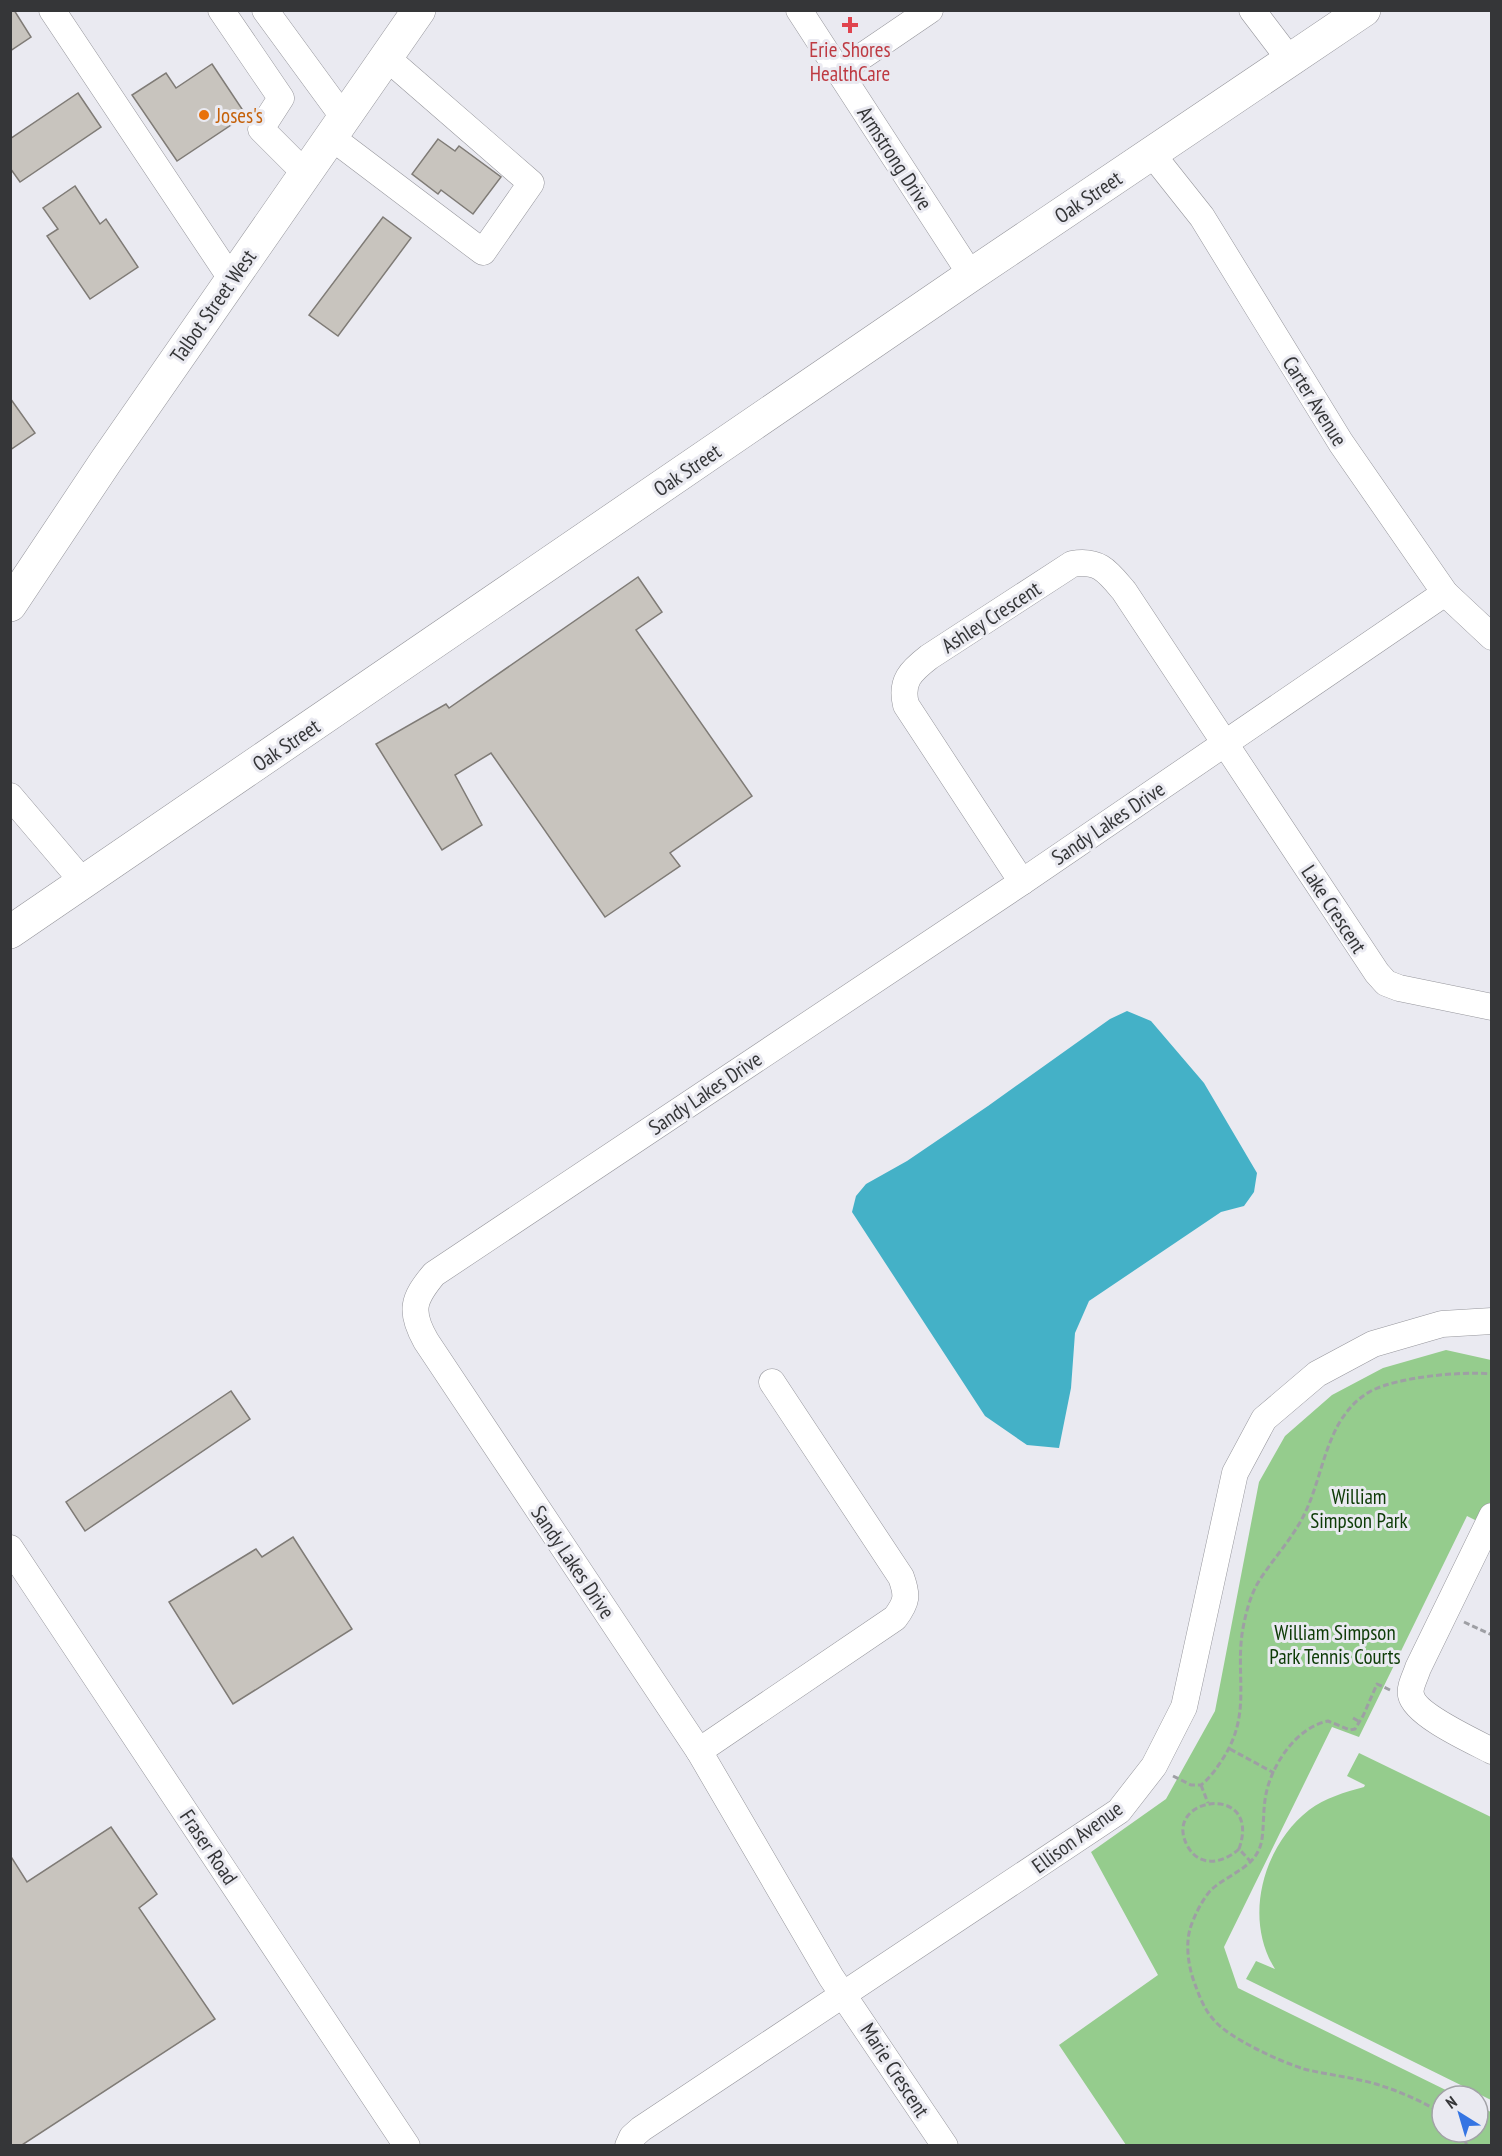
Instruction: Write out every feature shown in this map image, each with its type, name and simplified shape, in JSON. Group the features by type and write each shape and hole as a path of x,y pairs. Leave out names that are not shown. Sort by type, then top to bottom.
{"main road":[{"name":"Talbot Street West","path":"10,605 106,461 419,10"},
{"name":"Oak Street","path":"10,932 971,275 1364,10"}],"street":[{"path":"52,10 231,280"},
{"path":"221,10 281,98 261,129 306,174"},
{"path":"265,10 338,128 483,252 531,183 387,58"},
{"name":"Armstrong Drive","path":"799,10 971,275"},
{"path":"839,72 930,10"},
{"path":"1252,10 1290,60"},
{"name":"Carter Avenue","path":"1152,154 1202,218 1341,442 1445,593 1491,638"},
{"name":"Ashley Crescent","path":"1022,882 906,705 903,694 906,681 914,669 929,657 1072,564 1085,561 1092,563 1111,576 1124,591 1225,743"},
{"name":"Sandy Lakes Drive","path":"844,1995 831,1977 699,1751 426,1341 418,1326 415,1310 420,1290 434,1274 1022,882 1445,593"},
{"name":"Lake Crescent","path":"1225,743 1369,963 1386,983 1413,992 1491,1007"},
{"path":"10,796 84,883"},
{"name":"Ellison Avenue","path":"628,2145 632,2137 641,2129 1119,1811 1155,1766 1184,1707 1235,1473 1264,1419 1317,1374 1373,1344 1442,1324 1491,1321"},
{"path":"699,1751 895,1618 904,1607 907,1592 896,1569 772,1382"},
{"path":"1491,1516 1418,1668 1410,1692 1422,1712 1491,1750"},
{"name":"Fraser Road","path":"10,1548 407,2145"},
{"name":"Marie Crescent","path":"844,1995 945,2145"}],"path":[{"path":"1164,1771 1191,1785 1201,1785 1230,1749 1241,1711 1243,1627 1249,1602 1258,1582 1293,1536 1304,1515 1341,1420 1356,1401 1378,1388 1427,1377 1491,1374"},
{"path":"1460,1620 1491,1635"},
{"path":"1396,1693 1377,1684 1354,1730 1328,1721 1313,1726 1294,1741 1274,1773 1266,1792 1261,1843 1251,1862 1210,1891 1202,1903 1188,1940 1192,1974 1198,1992 1213,2019 1245,2043 1297,2066 1377,2084 1430,2107"},
{"path":"1353,1718 1360,1722"},
{"path":"1230,1749 1274,1773"},
{"path":"1201,1785 1208,1803"},
{"path":"1208,1803 1228,1806 1241,1821 1243,1831 1239,1849 1230,1857 1219,1861 1199,1858 1191,1852 1186,1844 1184,1826 1193,1810 1208,1803"},
{"path":"1239,1849 1251,1862"}],"green space":[{"name":"William Simpson Park","path":"1446,1350 1491,1360 1491,1500 1481,1523 1467,1516 1359,1737 1332,1727 1224,1947 1238,1988 1434,2084 1430,2084 1430,2144 1490,2144 1490,2112 1491,2145 1126,2145 1059,2045 1158,1975 1091,1852 1166,1799 1215,1711 1259,1482 1285,1436 1332,1395 1383,1368"},
{"path":"1359,1753 1491,1817 1491,2100 1490,2084 1459,2084 1246,1979 1256,1961 1275,1969 1265,1949 1260,1928 1263,1884 1270,1863 1280,1843 1293,1825 1309,1810 1342,1793 1364,1787 1365,1785 1347,1776"}],"water":[{"path":"1127,1011 1151,1021 1204,1083 1257,1173 1254,1192 1244,1206 1221,1212 1089,1301 1075,1333 1071,1388 1059,1448 1027,1445 985,1416 852,1212 856,1196 866,1184 907,1161 1110,1019"}],"building":[{"path":"10,10 14,10 31,37 10,51"},
{"path":"212,64 246,115 177,161 132,95 166,73 176,88"},
{"path":"78,93 101,127 20,182 10,168 10,139"},
{"path":"438,139 455,151 459,146 501,177 473,214 441,190 438,194 412,174"},
{"path":"75,186 100,224 106,219 138,267 90,299 47,236 58,229 43,208"},
{"path":"383,217 411,238 338,336 309,315"},
{"path":"10,398 35,433 10,450"},
{"path":"638,577 662,612 636,630 752,796 670,853 680,866 605,917 491,753 455,775 482,825 442,850 376,744 446,704 449,708"},
{"path":"231,1391 250,1419 85,1531 66,1502"},
{"path":"293,1537 352,1629 233,1704 169,1602 256,1549 262,1557"},
{"path":"111,1827 157,1894 139,1908 215,2019 22,2145 10,2145 10,1855 27,1882"}],"place":[{"name":"Erie Shores HealthCare","path":"850,25"},
{"name":"Joses's","path":"204,115"}],"park label":[{"name":"William Simpson Park Tennis Courts","path":"1335,1644"}]}
